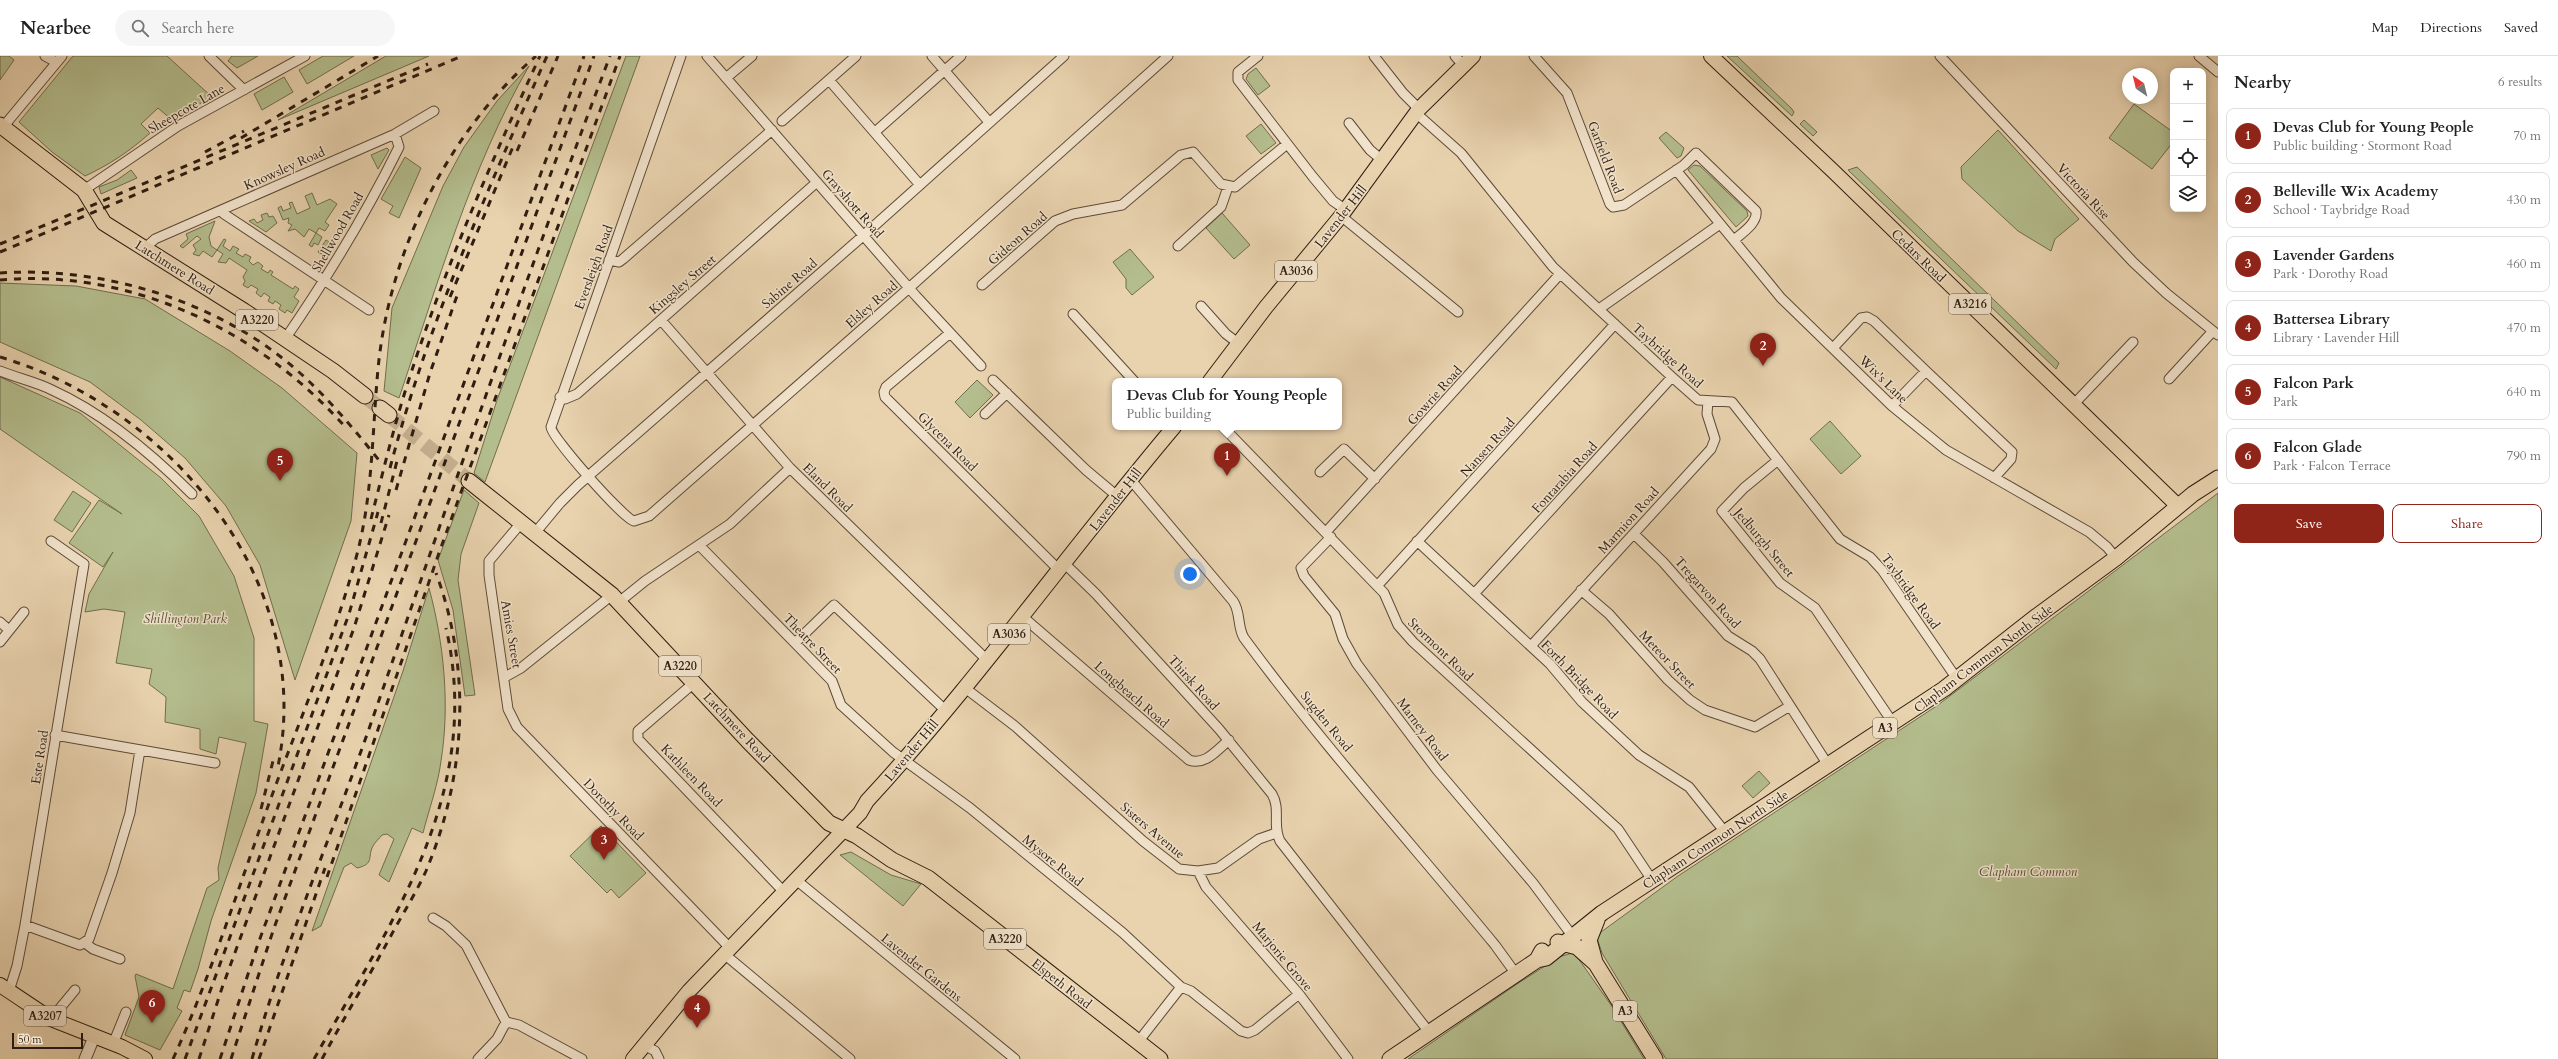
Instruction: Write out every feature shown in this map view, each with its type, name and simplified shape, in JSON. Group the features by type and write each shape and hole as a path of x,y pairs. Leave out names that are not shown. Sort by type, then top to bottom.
{"highway":[{"name":"Latchmere Road","path":"2,126 84,190 104,223 285,339 365,396"},
{"name":"Clapham Common North Side","path":"1563,938 1893,723 1957,679 2037,616 2116,558 2178,506 2218,478"},
{"name":"Latchmere Road","path":"469,481 616,598 695,682 721,712 815,810 829,823 844,829"},
{"name":"Elspeth Road","path":"844,829 892,860 928,878 1160,1059"},
{"name":"A3","path":"1597,917 1596,926 1589,936 1596,964 1655,1059"},
{"path":"1390,1059 1537,960 1542,950 1563,938 1577,947 1596,964"}],"main road":[{"name":"Cedars Road","path":"1711,56 1832,170 2178,506"},
{"name":"Lavender Hill","path":"1212,378 1238,343 1343,213 1418,111 1464,59"},
{"name":"Lavender Hill","path":"633,1059 684,996 726,950 844,829 903,761 988,661 1130,479 1171,430"},
{"name":"A3207","path":"4,988 51,1020 94,1036 145,1059"}],"street":[{"path":"2,126 59,59 45,56"},
{"path":"209,56 244,90"},
{"name":"Sheepcote Lane","path":"84,190 178,126 244,90 292,59 305,56"},
{"name":"Eversleigh Road","path":"588,476 551,432 552,423 681,56"},
{"name":"Grayshott Road","path":"707,56 909,288 981,366"},
{"path":"726,78 752,56"},
{"path":"782,121 856,56"},
{"path":"932,56 990,122"},
{"path":"875,132 961,56"},
{"name":"Sabine Road","path":"535,533 560,503 588,476 864,235 1064,56"},
{"name":"Elsley Road","path":"588,476 623,514 631,520 639,521 649,516 909,288 1168,56"},
{"path":"1258,56 1241,70 1237,78 1287,144 1343,213 1458,312"},
{"name":"Taybridge Road","path":"1374,56 1418,111 1462,153 1560,274 1698,400 1732,402 1840,538 1870,557 1882,570 1957,679"},
{"name":"Garfield Road","path":"1534,56 1567,94 1610,204 1614,207 1624,205 1676,170"},
{"name":"Victoria Rise","path":"1940,56 2133,262 2166,293 2215,333"},
{"path":"2199,56 2218,72"},
{"path":"829,80 920,185"},
{"name":"Knowsley Road","path":"145,248 155,239 395,134 434,111"},
{"path":"1349,123 1370,150 1382,160"},
{"path":"609,260 619,262 623,259 772,130"},
{"name":"Shellwood Road","path":"285,339 325,281 399,147 395,134"},
{"path":"1178,246 1221,207 1228,187 1241,184 1287,144"},
{"name":"Gideon Road","path":"982,285 1055,221 1073,214 1122,205 1187,152 1193,152 1198,156 1222,184 1228,187"},
{"path":"1676,170 1696,153 1755,209 1757,217 1734,240"},
{"name":"Wix's Lane","path":"1676,170 1781,298 1892,406 1946,450 2079,525 2096,537 2116,558"},
{"name":"Kingsley Street","path":"560,398 565,399 577,394 818,182"},
{"path":"222,210 224,214 369,310"},
{"path":"1599,309 1720,224"},
{"name":"Gowrie Road","path":"1329,534 1375,479 1560,274"},
{"path":"1201,306 1226,334 1238,343"},
{"path":"1073,314 1131,378"},
{"path":"1833,348 1861,318 1867,317 1874,321 2012,452 2011,459 1994,478"},
{"name":"Eland Road","path":"661,320 790,468 988,661"},
{"name":"Nansen Road","path":"1377,586 1615,324"},
{"name":"Glycena Road","path":"950,333 886,387 884,392 885,397 1062,567"},
{"path":"2169,379 2215,333"},
{"path":"2074,404 2133,342"},
{"path":"0,371 50,389 81,404 155,458 192,494"},
{"path":"1892,406 1926,371"},
{"name":"Fontarabia Road","path":"1474,594 1672,377"},
{"path":"993,380 1086,470 1117,496"},
{"path":"985,414 1007,394"},
{"name":"Marmion Road","path":"1531,646 1713,446 1715,439 1707,414 1708,401"},
{"name":"Stormont Road","path":"1226,430 1329,534 1377,586 1386,597 1391,612 1403,632 1618,829 1652,880"},
{"path":"1320,472 1344,449 1375,479"},
{"name":"Jedburgh Street","path":"1778,460 1744,488 1722,511 1780,582 1815,608 1893,723"},
{"name":"Amies Street","path":"521,523 489,561 489,575 505,676 521,668 616,598 645,581 730,524 790,468"},
{"name":"Sugden Road","path":"1130,479 1233,601 1237,607 1243,636 1337,754 1495,945 1516,974"},
{"name":"Marney Road","path":"1329,534 1304,564 1301,572 1335,614 1347,649 1437,770 1533,882 1563,938"},
{"name":"Tregarvon Road","path":"1634,534 1663,562 1728,636 1756,655 1828,765"},
{"name":"Este Road","path":"4,988 18,966 84,564 51,541"},
{"name":"Forth Bridge Road","path":"1417,541 1531,646 1565,679 1582,702 1638,755 1679,779 1689,787 1725,832"},
{"name":"Theatre Street","path":"699,545 835,684 841,705 903,761"},
{"name":"Thirsk Road","path":"1062,567 1115,614 1229,740 1277,802 1276,833"},
{"name":"Meteor Street","path":"1582,590 1609,614 1677,689 1705,710 1755,727 1790,706"},
{"path":"795,643 834,605 945,710"},
{"path":"0,642 24,612"},
{"name":"Longbeach Road","path":"1023,617 1189,760 1198,762 1205,760 1229,740"},
{"path":"0,622 10,630"},
{"name":"Dorothy Road","path":"505,676 508,709 517,727 693,910 726,950 850,1059"},
{"name":"Kathleen Road","path":"695,682 638,731 638,739 784,891"},
{"name":"Sisters Avenue","path":"965,688 1016,727 1172,865 1183,870 1198,872 1218,868 1258,839 1276,833"},
{"path":"55,735 215,763"},
{"path":"25,925 80,945 89,939 104,900 130,813 140,750"},
{"name":"Mysore Road","path":"903,761 926,774 970,808 1123,933 1181,987 1191,991 1241,1031 1248,1033 1256,1030 1299,994"},
{"path":"1276,833 1292,858 1429,1032"},
{"name":"Marjorie Grove","path":"1198,872 1206,887 1299,994 1348,1059"},
{"name":"Lavender Gardens","path":"795,879 1015,1059"},
{"path":"433,918 446,926 466,945 506,1022 519,1025 582,1059"},
{"path":"85,943 93,949 120,959"},
{"path":"1138,1042 1181,987"},
{"path":"51,1020 75,990"},
{"path":"113,1044 126,1012"},
{"path":"478,1059 497,1039 506,1022"},
{"path":"85,1059 94,1036"},
{"path":"644,1045 655,1052 659,1059"}],"green space":[{"path":"0,56 9,56 14,60 0,80"},
{"path":"73,56 167,56 212,97 172,120 158,108 141,124 150,133 119,157 85,176 52,152 19,122"},
{"path":"232,56 258,56 237,68 228,61"},
{"path":"323,56 354,56 307,84 299,70"},
{"path":"386,56 429,56 278,120"},
{"path":"626,56 640,56 485,482 474,473 497,400"},
{"path":"1727,56 1737,56 1792,109 1794,112 1792,116"},
{"path":"529,66 508,105 472,187 441,271 399,398 384,391 392,308 443,186 464,147 497,101"},
{"path":"1256,68 1270,86 1258,95 1246,79 1248,74"},
{"path":"284,77 293,92 262,110 254,94"},
{"path":"2134,104 2170,130 2170,146 2152,169 2109,138"},
{"path":"1804,120 1817,132 1813,136 1800,124"},
{"path":"1261,124 1276,143 1261,154 1246,136"},
{"path":"1998,130 2079,219 2055,239 2051,251 2018,231 1962,179 1961,167"},
{"path":"1666,132 1684,148 1681,156 1677,158 1659,138"},
{"path":"387,148 389,150 378,169 371,155"},
{"path":"405,157 421,168 399,218 389,213 393,206 381,199"},
{"path":"1694,165 1700,166 1747,211 1748,216 1736,227 1688,170"},
{"path":"1857,167 2059,363 2056,369 1848,170"},
{"path":"131,170 137,178 101,194 99,187 117,180"},
{"path":"312,193 317,205 330,199 337,204 325,222 329,225 325,231 319,228 316,233 309,229 304,237 295,229 288,231 292,225 288,223 289,218 283,220 278,208 281,206 283,211 291,208 289,203 292,202 297,214 310,208 305,196"},
{"path":"267,213 269,217 273,216 277,223 266,232 249,221 254,219 257,223 263,220 261,215"},
{"path":"1222,213 1250,245 1234,259 1206,228"},
{"path":"215,221 209,237 211,246 217,250 212,257 203,251 199,256 193,254 196,250 193,245 201,239 197,236 183,248 180,246 188,239 186,234"},
{"path":"316,233 322,237 318,245 314,243 312,247 309,245"},
{"path":"224,239 226,240 223,246 230,251 233,246 239,249 236,253 243,257 245,254 251,257 249,261 253,265 258,262 263,266 261,269 268,273 270,270 273,272 271,275 293,289 295,286 299,289 294,297 299,301 292,313 287,310 285,313 279,309 281,305 275,301 273,304 268,301 270,297 264,293 261,297 256,293 258,289 251,285 248,288 243,285 245,281 243,277 247,270 229,258 226,263 218,262 223,254 217,250"},
{"path":"326,240 329,242 327,245 330,248 325,256 318,252"},
{"path":"1130,249 1154,277 1132,295 1126,288 1126,279 1113,262"},
{"path":"0,283 76,286 145,299 230,351 282,388 357,453 351,521 295,680 260,565 226,506 185,458 141,420 90,382 0,342"},
{"name":"Shillington Park","path":"0,377 80,413 161,478 199,516 234,576 254,638 254,721 268,724 256,793 211,921 190,992 184,990 177,1008 182,1011 160,1050 125,1035 139,997 135,976 136,974 173,989 207,888 219,880 218,868 246,743 219,737 216,754 200,749 200,729 165,722 166,697 149,684 152,669 116,663 125,612 104,609 85,612 89,594 113,552 103,567 69,543 99,500 122,514 0,429"},
{"path":"977,380 993,395 970,418 955,402"},
{"path":"1830,421 1861,456 1841,474 1810,439"},
{"path":"464,490 479,503 461,554 458,580 475,695 465,696 453,610 438,560"},
{"path":"73,491 91,503 72,532 54,520"},
{"name":"Clapham Common","path":"2218,493 2218,1059 1666,1059 1602,953 1597,938 1601,932 1678,876 1938,705"},
{"path":"429,588 442,652 445,718 440,770 423,833 412,828 389,882 379,875 394,839 387,834 382,835 374,845 371,850 370,860 366,864 357,868 351,863 344,867 321,926 312,931 403,671"},
{"path":"1759,771 1770,783 1753,798 1742,786"},
{"path":"601,826 646,873 619,898 611,889 607,893 570,856"},
{"path":"851,852 891,875 921,884 903,906 840,855"},
{"path":"1572,953 1580,961 1611,1005 1644,1059 1408,1059 1517,984 1559,957"}],"tunnel":[{"path":"365,396 380,408"},
{"path":"389,415 469,481"}],"railway":[{"path":"241,138 378,56"},
{"path":"0,252 462,56"},
{"path":"173,1059 211,967 267,809 326,653 347,590 362,535 366,511 378,369 384,325 395,282 409,239 428,198 450,158 475,121 504,87 536,56"},
{"path":"371,519 401,405 441,288 472,210 540,56"},
{"path":"390,468 405,414 422,362 460,259 502,157 547,56"},
{"path":"517,151 558,56"},
{"path":"220,1059 258,944 584,56"},
{"path":"231,1059 274,928 594,56"},
{"path":"252,1059 278,975 355,768 518,306 610,56"},
{"path":"327,877 440,550 620,56"},
{"path":"0,244 428,64"},
{"path":"205,152 244,131"},
{"path":"450,297 515,142"},
{"path":"0,273 38,272 77,275 116,282 155,292 192,306 228,323 261,343 292,366 339,413 382,464"},
{"path":"0,280 49,279 98,285 145,296 191,314 235,336 275,363 313,394 347,429"},
{"path":"396,490 430,373 459,290"},
{"path":"0,357 63,382 122,417 174,461 218,513 253,571 275,635 284,702 277,771"},
{"path":"381,523 397,461"},
{"path":"185,1059 349,614 378,512"},
{"path":"199,1059 222,988 354,628 389,515"},
{"path":"322,1059 426,871 450,798 460,723 459,685 455,647 448,610 436,573"},
{"path":"314,1059 400,906 423,854 441,801 452,746 454,688 446,628"},
{"path":"261,809 273,761"},
{"path":"259,1059 325,868"}],"place":[{"name":"Belleville Wix Academy","path":"1763,366"},
{"name":"Devas Club for Young People","path":"1227,476"},
{"name":"Falcon Park","path":"280,481"},
{"name":"Lavender Gardens","path":"604,860"},
{"name":"Falcon Glade","path":"152,1023"},
{"name":"Battersea Library","path":"697,1028"}]}
